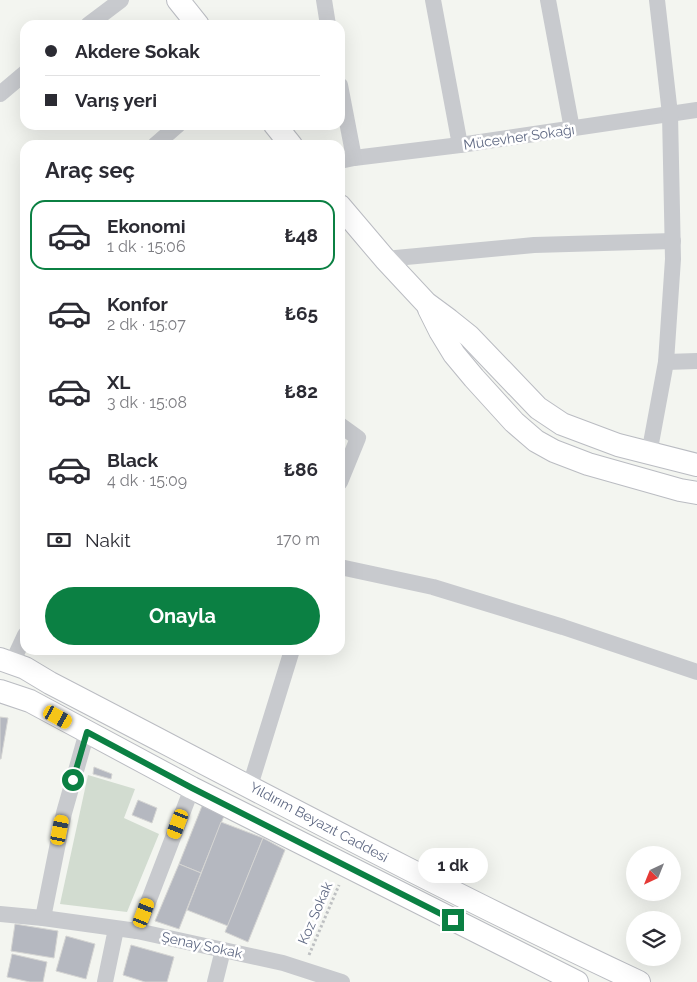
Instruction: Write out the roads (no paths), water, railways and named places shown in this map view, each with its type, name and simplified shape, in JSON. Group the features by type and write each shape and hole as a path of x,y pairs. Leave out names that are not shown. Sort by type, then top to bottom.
{"main road":[{"path":"178,0 194,20"},
{"path":"279,130 287,140"},
{"path":"345,212 426,303 469,336 538,408 562,424 591,436 649,454 697,465"},
{"path":"426,303 454,354 514,422 536,441 554,451 588,464 697,493"},
{"name":"Yıldırım Beyazıt Caddesi","path":"6,661 25,668 402,866 639,982"},
{"path":"0,691 30,701 192,788 577,982"}],"street":[{"path":"95,20 121,0"},
{"path":"324,0 327,20"},
{"path":"433,0 460,145"},
{"path":"548,0 572,129"},
{"path":"649,454 666,362 673,259 670,114 657,0"},
{"path":"0,94 20,77"},
{"name":"Mücevher Sokağı","path":"347,160 697,110"},
{"path":"161,140 172,130"},
{"path":"344,130 347,160"},
{"path":"385,259 534,245 673,241"},
{"path":"666,362 697,361"},
{"path":"345,429 358,438 345,470"},
{"path":"345,569 434,587 563,627 697,672"},
{"path":"6,661 20,642"},
{"path":"250,786 290,655"},
{"path":"43,918 64,813 87,732"},
{"path":"137,931 192,788"},
{"name":"Şenay Sokak","path":"0,914 137,931 303,969 342,982"},
{"path":"105,982 116,929"},
{"path":"215,982 223,950"}]}
